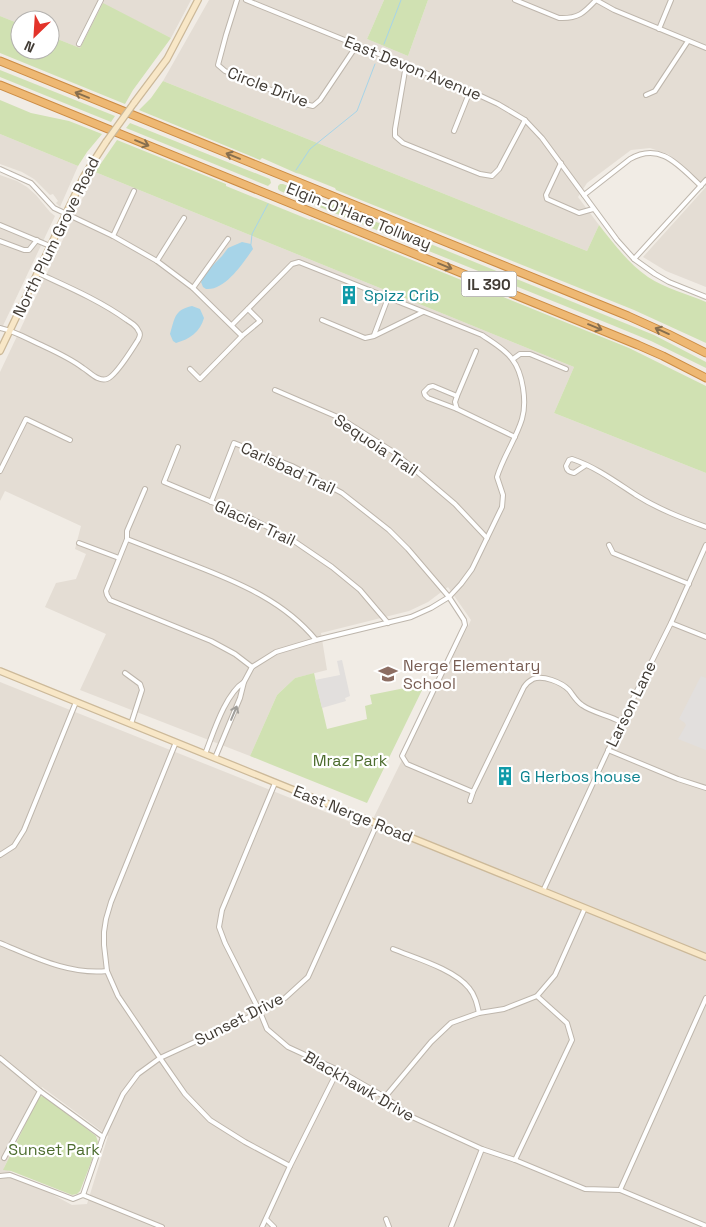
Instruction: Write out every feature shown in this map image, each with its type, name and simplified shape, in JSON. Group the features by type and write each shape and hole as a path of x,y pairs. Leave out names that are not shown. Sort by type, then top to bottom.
{"highway":[{"name":"Elgin-O'Hare Tollway","path":"0,61 628,316 706,353"},
{"name":"Elgin-O'Hare Tollway","path":"0,85 638,344 706,378"}],"main road":[{"name":"North Plum Grove Road","path":"0,351 84,176 106,142 167,59 198,0"},
{"name":"East Nerge Road","path":"0,671 706,957"}],"street":[{"path":"79,44 101,0"},
{"name":"Circle Drive","path":"237,0 218,65 225,71 305,104 313,106 320,100 357,45"},
{"name":"East Devon Avenue","path":"246,0 470,91 498,104 525,120 542,138 617,240 634,259 662,278 706,297"},
{"path":"515,0 559,18 578,16 596,0 614,10 706,48"},
{"path":"659,29 671,0"},
{"path":"646,95 655,91 688,41"},
{"path":"406,65 395,129 395,136 403,143 480,174 492,176 499,169 525,120"},
{"path":"454,130 470,91"},
{"path":"584,195 630,159 638,154 648,152 658,153 667,157 701,186"},
{"path":"561,163 546,195 546,199 579,213 594,208"},
{"path":"0,169 32,183 54,208 113,236 157,261 193,288 242,336"},
{"path":"634,259 706,180"},
{"path":"113,236 134,191"},
{"path":"157,261 184,218"},
{"path":"0,225 50,246"},
{"path":"193,288 228,239"},
{"path":"0,241 29,250 37,240"},
{"path":"215,758 240,698 244,682 252,667 276,652 420,614 449,597 461,584 472,569 502,504 503,495 498,474 515,437 522,418 524,404 522,380 513,359 482,335 299,262 292,264 232,325"},
{"path":"0,328 10,330 62,355 104,380 110,378 138,340 140,331 136,326 103,304 38,272"},
{"path":"374,336 388,298"},
{"path":"190,369 200,379 242,336 260,321 248,309"},
{"path":"322,320 365,338 374,336 423,312"},
{"path":"457,409 455,402 476,351"},
{"path":"513,359 520,354 530,354 566,369"},
{"path":"457,396 433,386 428,387 424,392 428,398 457,409 515,437"},
{"name":"Sequoia Trail","path":"274,390 340,418 395,453 455,504 487,538"},
{"path":"0,471 26,419 70,440"},
{"name":"Carlsbad Trail","path":"211,502 234,443 292,466 342,493 395,536 408,549 449,597 464,620 464,625 402,756 407,764 473,792"},
{"name":"Glacier Trail","path":"178,447 164,482 279,532 316,555 360,590 388,623"},
{"path":"586,465 574,473 567,470 566,466 569,460 572,459 586,465 613,479 661,509 706,527"},
{"path":"145,489 127,531 127,539 106,591 110,600 210,641 235,654 252,667"},
{"path":"127,539 248,588 286,612 316,640"},
{"path":"79,543 119,558"},
{"path":"609,545 613,552 689,584"},
{"name":"Larson Lane","path":"544,891 621,722 704,555 706,545"},
{"path":"671,623 706,636"},
{"path":"126,673 140,684 142,690 131,724"},
{"path":"470,802 473,792 524,687 533,679 540,678 562,685 588,709 621,722"},
{"path":"205,754 224,707 239,685 244,682"},
{"path":"0,855 14,846 24,830 76,702"},
{"path":"176,742 111,902 104,932 107,971 118,996 185,1094 210,1120 245,1142 290,1166"},
{"path":"608,750 678,779 706,788"},
{"name":"Blackhawk Drive","path":"276,782 222,910 219,927 267,1029 288,1046 338,1070 385,1097 410,1116 482,1148 585,1189 620,1190 699,1225 706,1226"},
{"name":"Sunset Drive","path":"83,1195 103,1137 123,1094 138,1074 160,1058 260,1012 285,998 308,977 377,824"},
{"path":"385,1097 431,1042 450,1023 479,1013 504,1010 537,996 555,975 585,908"},
{"path":"0,943 67,969 84,972 107,971"},
{"path":"393,949 454,975 473,993 479,1013"},
{"path":"515,1160 572,1040 567,1023 537,996"},
{"path":"620,1190 706,998"},
{"path":"0,1058 40,1091 103,1137"},
{"path":"262,1227 338,1070"},
{"path":"4,1158 40,1091"},
{"path":"451,1227 482,1148"},
{"path":"0,1176 10,1175 73,1199 83,1195 162,1227"},
{"path":"266,1219 274,1227"},
{"path":"386,1219 389,1227"}],"shaded area":[{"path":"0,0 191,0 171,38 103,4 80,48 60,40 60,10 10,10 10,20 0,16"},
{"path":"209,0 384,0 367,39 408,56 428,0 706,0 706,187 668,154 650,148 631,150 587,183 578,197 599,225 587,251 163,81"},
{"path":"0,134 78,166 60,207 56,203 58,201 53,194 50,195 34,179 22,172 0,164"},
{"path":"95,172 574,367 554,413 706,473 706,1227 0,1227 0,682 368,829 471,620 448,587 428,602 409,611 321,633 327,670 295,678 277,695 250,756 80,690 106,634 45,607 56,583 76,579 86,554 75,549 81,526 5,491 0,501 0,372","holes":["42,1087 108,1136 87,1204 72,1205 4,1168"]},
{"path":"0,175 27,187 55,216 0,332"},
{"path":"706,187 706,287 666,271 643,257"},
{"path":"342,660 350,696 345,698 346,701 322,708 315,680 340,675 337,661"},
{"path":"701,676 706,678 706,750 678,739 686,725 679,719"}],"green space":[{"path":"384,0 428,0 408,56 367,39"},
{"path":"103,3 171,38 125,104 17,60 60,60 60,40 80,48"},
{"path":"0,16 10,20 10,57 0,53"},
{"path":"0,70 115,116 111,122 0,77"},
{"path":"163,81 587,251 599,225 641,272 669,288 706,302 706,343 634,310 336,190 262,158 260,160 139,110 151,98"},
{"path":"0,100 31,113 69,121 102,134 78,166 0,134"},
{"path":"130,123 270,179 271,183 268,186 126,128"},
{"path":"117,140 226,184 226,186 629,348 706,386 706,473 554,413 574,367 95,172"},
{"path":"280,184 654,335 706,362 706,368 651,341 280,191 278,186"},
{"name":"Mraz Park","path":"314,673 327,729 367,719 365,706 372,704 370,695 425,684 367,803 250,756 277,695 295,678"},
{"name":"Sunset Park","path":"40,1096 46,1097 96,1136 97,1147 80,1191 77,1194 72,1195 11,1171 3,1170"}],"water":[{"path":"242,242 251,244 253,249 233,275 220,286 206,289 203,287 201,282 207,271 228,248"},
{"path":"192,306 200,309 204,318 202,323 194,334 176,343 170,334 174,319 178,312"}],"waterway":[{"path":"384,44 401,0"},
{"path":"296,170 310,149 357,111 375,64"},
{"path":"251,244 252,234 268,204"}],"place":[{"name":"Spizz Crib","path":"349,295"},
{"name":"Nerge Elementary School","path":"388,674"},
{"name":"G Herbos house","path":"505,776"}]}
